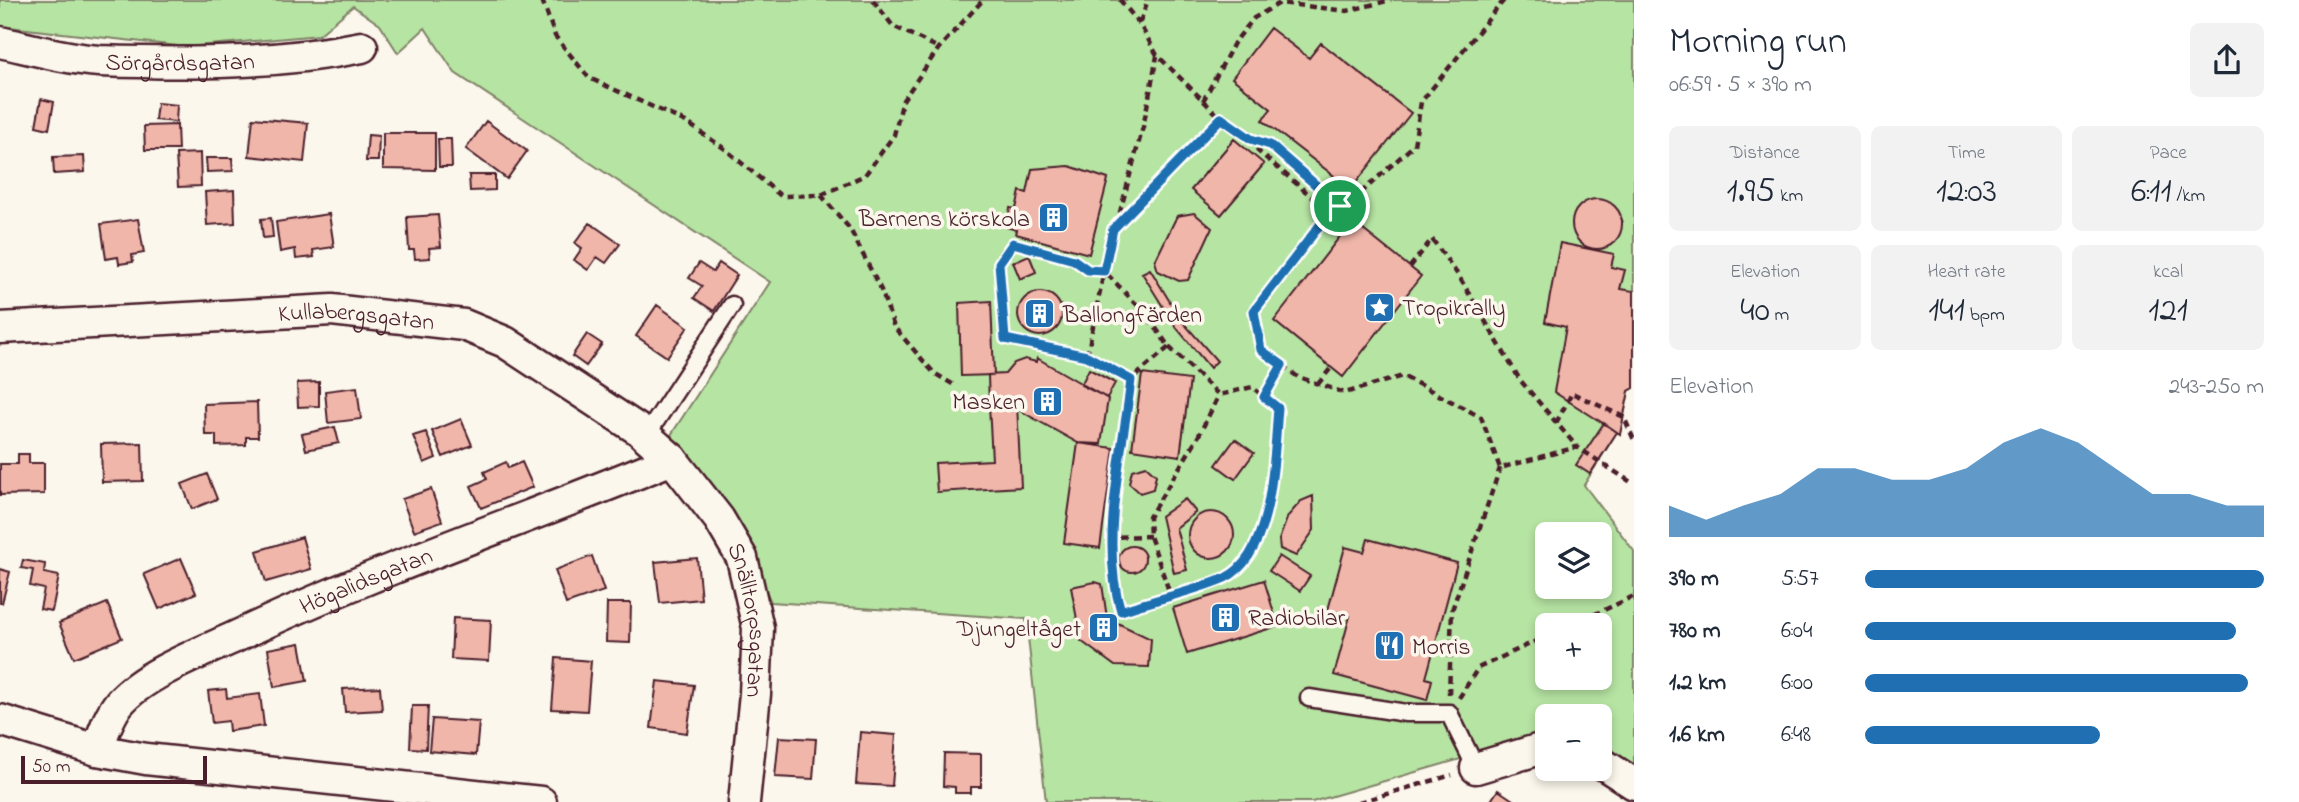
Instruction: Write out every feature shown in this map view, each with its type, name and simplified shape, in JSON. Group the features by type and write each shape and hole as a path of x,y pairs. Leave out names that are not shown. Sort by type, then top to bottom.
{"street":[{"name":"Sörgårdsgatan","path":"0,42 99,61 219,61 314,57 362,47"},
{"name":"Kullabergsgatan","path":"0,328 332,310 464,325 505,342 646,436 672,459"},
{"name":"Högalidsgatan","path":"97,750 119,704 135,689 198,654 324,594 589,494 672,459"},
{"name":"Snälltorpsgatan","path":"672,459 719,519 742,558 751,589 758,628 755,694 744,802"},
{"path":"0,720 97,750 146,760 541,802"},
{"path":"1476,768 1535,751"},
{"path":"1612,770 1634,784"}],"lane":[{"path":"646,436 732,305"},
{"path":"1309,698 1406,713 1449,713 1476,768"}],"path":[{"path":"541,0 555,36 589,78 686,122 725,149 781,196 821,195 865,175 894,135 904,100 939,48 983,0"},
{"path":"873,0 893,26 939,48"},
{"path":"1120,0 1139,23 1157,55 1221,118 1251,139 1270,145 1340,206"},
{"path":"1139,23 1148,0"},
{"path":"1203,101 1234,43 1254,18 1280,3 1347,11 1391,0"},
{"path":"1449,713 1452,611 1500,468 1481,417 1403,376 1345,393 1298,377 1261,350 1254,311 1330,212 1364,190 1414,145 1420,102 1504,0"},
{"path":"1087,356 1113,229 1143,127 1157,55"},
{"path":"1113,229 1221,118"},
{"path":"1251,139 1259,152 1330,212"},
{"path":"821,195 850,229 881,290 894,327 933,373 954,385"},
{"path":"1410,267 1432,239 1458,275 1520,380 1577,447 1634,484"},
{"path":"1131,380 1087,356 1005,339 999,263 1013,243 1074,260 1088,270 1104,271 1146,314 1169,347 1219,395"},
{"path":"1169,347 1131,380 1111,537 1116,594 1121,611 1226,577 1241,565 1257,541 1264,523 1278,408 1252,387 1219,395 1197,439 1149,517 1150,536 1170,594"},
{"path":"1264,397 1282,365"},
{"path":"1318,384 1331,368"},
{"path":"1556,423 1572,393 1624,417 1634,440"},
{"path":"1500,468 1577,447"},
{"path":"1111,537 1150,536"},
{"path":"1599,613 1634,597"},
{"path":"1449,713 1478,668 1535,642"},
{"path":"1359,802 1476,768"}],"green space":[{"path":"0,0 1634,0 1634,388 1629,391 1620,434 1617,432 1584,485 1634,551 1634,770 1612,753 1612,704 1535,704 1535,737 1312,802 1046,802 1026,619 771,602 733,519 671,435 770,282 455,73 425,28 398,53 380,25 353,6 319,35 187,47 0,26"}],"building":[{"path":"1270,28 1309,58 1321,43 1411,113 1351,189 1262,120 1271,109 1232,78"},
{"path":"41,99 54,102 49,129 36,126"},
{"path":"157,103 177,105 176,122 155,120"},
{"path":"253,118 308,123 304,162 249,156"},
{"path":"486,121 527,151 507,179 466,149"},
{"path":"177,125 178,150 145,150 144,126"},
{"path":"383,133 435,133 435,170 383,169"},
{"path":"368,135 379,136 378,161 366,161"},
{"path":"438,139 451,139 452,167 439,167"},
{"path":"1234,139 1264,164 1221,215 1191,190"},
{"path":"200,153 201,186 178,187 176,154"},
{"path":"84,156 85,172 54,174 53,157"},
{"path":"206,158 232,158 233,171 207,172"},
{"name":"Barnens körskola","path":"1069,166 1108,179 1089,254 1016,234 1017,230 1006,227 1010,208 1016,209 1020,191 1027,193 1032,169"},
{"path":"469,175 495,175 495,190 470,191"},
{"path":"234,190 235,223 207,225 205,192"},
{"path":"1597,199 1615,206 1622,224 1615,242 1597,249 1579,242 1572,224 1579,206"},
{"path":"1194,213 1212,228 1188,280 1179,281 1158,271 1155,261 1177,216"},
{"path":"329,214 334,247 313,250 314,257 296,259 295,249 280,252 276,222"},
{"path":"438,215 441,247 429,248 430,258 415,259 414,250 409,250 407,217"},
{"path":"271,218 273,237 263,238 261,219"},
{"path":"138,219 144,253 132,255 133,262 119,264 118,257 106,259 101,224"},
{"path":"1352,221 1421,276 1343,377 1274,321"},
{"path":"590,223 620,244 606,263 597,257 588,270 574,260 582,248 575,243"},
{"path":"1560,243 1614,254 1611,267 1625,270 1620,289 1634,291 1634,388 1629,391 1620,434 1554,392 1566,327 1545,322"},
{"path":"1029,255 1036,272 1020,279 1013,262"},
{"path":"699,263 713,272 719,263 737,275 714,311 694,298 702,286 689,278"},
{"path":"1150,269 1181,320 1217,361 1210,368 1175,326 1142,273"},
{"name":"Ballongfärden","path":"1040,292 1055,299 1062,314 1055,329 1040,336 1025,329 1018,314 1025,299"},
{"path":"991,301 994,375 961,376 959,303"},
{"path":"657,305 688,327 667,357 636,336"},
{"path":"587,334 602,344 586,366 572,356"},
{"name":"Masken","path":"1037,358 1108,399 1101,444 1078,443 1017,409 1017,404 989,405 988,375 1005,374 1014,363 1025,359 1036,362"},
{"path":"1089,369 1115,383 1107,398 1081,385"},
{"path":"1142,374 1190,380 1180,456 1132,449"},
{"path":"319,382 319,406 298,407 297,383"},
{"path":"357,387 361,419 328,423 325,391"},
{"path":"257,402 258,437 246,437 246,445 216,446 216,435 205,435 204,404"},
{"path":"1017,404 1021,487 937,492 935,463 992,460 989,405"},
{"path":"461,419 472,445 443,457 432,431"},
{"path":"1604,423 1617,432 1590,474 1576,465"},
{"path":"335,427 339,443 306,450 302,434"},
{"path":"426,432 436,458 424,463 413,436"},
{"path":"1235,439 1254,453 1235,479 1216,465"},
{"path":"142,443 143,481 102,482 101,444"},
{"path":"1078,443 1114,448 1100,548 1064,543"},
{"path":"18,454 29,454 29,463 44,463 44,494 0,495 0,464 18,464"},
{"path":"506,462 508,468 522,462 533,487 481,508 471,486 487,479 484,472"},
{"path":"1146,466 1156,475 1153,489 1140,493 1129,483 1132,470"},
{"path":"207,474 217,499 192,509 182,484"},
{"path":"431,489 442,521 414,531 402,499"},
{"path":"1313,496 1314,530 1296,556 1280,549 1279,540 1288,516 1301,501"},
{"path":"1185,499 1196,512 1176,528 1187,570 1174,573 1161,516"},
{"path":"1211,512 1227,519 1234,535 1227,551 1211,558 1195,551 1188,535 1195,519"},
{"path":"302,537 311,569 266,582 257,551"},
{"name":"Morris","path":"1368,539 1457,563 1426,678 1432,680 1427,700 1334,675 1350,616 1328,610 1345,547 1364,552"},
{"path":"1132,546 1141,550 1145,559 1141,568 1132,572 1123,568 1119,559 1123,550"},
{"path":"592,556 604,591 566,604 555,570"},
{"path":"1279,556 1310,576 1300,591 1269,571"},
{"path":"181,558 196,593 159,609 144,574"},
{"path":"697,558 701,599 660,603 655,562"},
{"path":"23,560 45,564 44,573 59,576 52,611 40,609 44,589 30,586 33,570 21,568"},
{"path":"0,569 10,572 2,603 0,603"},
{"name":"Radiobilar","path":"1264,580 1278,626 1187,654 1173,608"},
{"name":"Djungeltåget","path":"1095,582 1102,584 1107,618 1151,639 1149,667 1115,666 1081,641 1071,587"},
{"path":"107,603 122,638 74,658 59,623"},
{"path":"607,603 631,603 630,643 606,642"},
{"path":"453,618 491,620 489,661 451,659"},
{"path":"300,643 307,681 274,687 268,649"},
{"path":"556,658 591,661 587,711 552,709"},
{"path":"657,681 694,685 687,733 651,728"},
{"path":"380,687 382,710 345,712 343,689"},
{"path":"226,689 227,698 260,694 264,726 229,731 228,721 212,723 208,691"},
{"path":"412,706 428,706 426,749 410,748"},
{"path":"432,719 479,722 476,755 429,751"},
{"path":"860,732 896,735 892,786 856,784"},
{"path":"779,737 816,739 813,779 775,777"},
{"path":"944,753 981,754 981,787 971,787 971,793 955,793 955,787 943,786"},
{"path":"1498,790 1516,802 1490,802"}],"place":[{"name":"Barnens körskola","path":"1053,218"},
{"name":"Tropikrally","path":"1379,307"},
{"name":"Ballongfärden","path":"1040,314"},
{"name":"Masken","path":"1048,401"},
{"name":"Radiobilar","path":"1225,617"},
{"name":"Djungeltåget","path":"1104,628"},
{"name":"Morris","path":"1389,646"}],"route":[{"path":"1221,118 1251,139 1270,145 1340,206 1330,212 1254,311 1261,350 1282,365 1264,397 1278,408 1274,459 1264,523 1257,541 1241,565 1226,577 1121,611 1116,594 1111,537 1131,380 1087,356 1005,339 999,293 999,263 1013,243 1074,260 1088,270 1104,271 1113,229 1221,118"}]}
